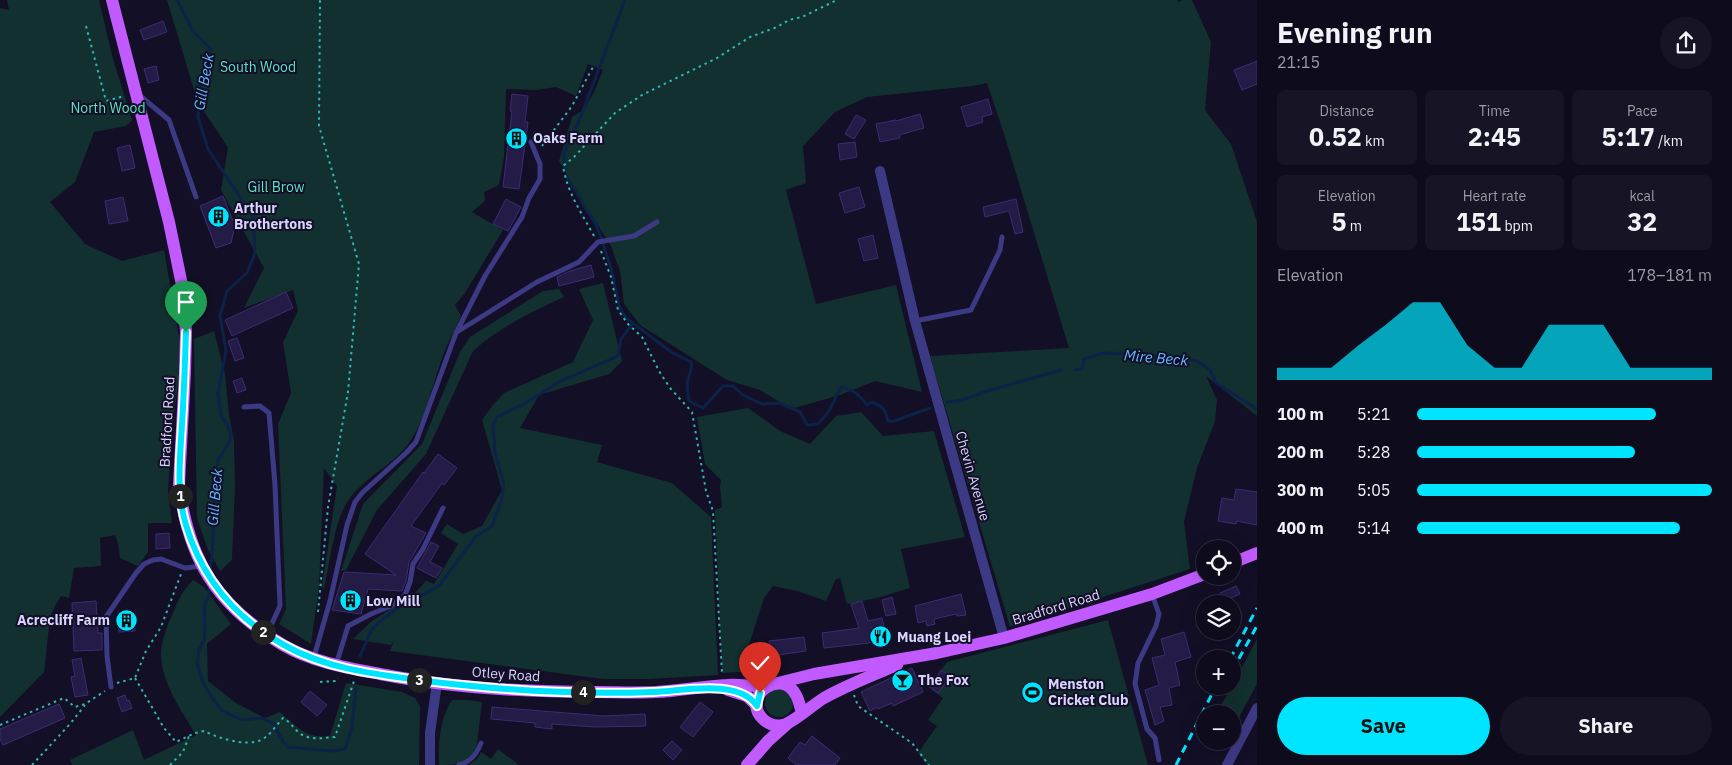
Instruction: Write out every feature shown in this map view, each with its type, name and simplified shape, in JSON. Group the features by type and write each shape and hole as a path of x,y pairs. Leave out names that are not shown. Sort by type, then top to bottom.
{"main road":[{"name":"Bradford Road","path":"112,0 169,222 182,285 186,332 179,484 186,524 202,566 228,603 249,622 285,646 314,658 347,668"},
{"path":"1241,559 1257,553"},
{"name":"Bradford Road","path":"771,685 822,673 913,658 1004,638 1152,594 1196,577"},
{"name":"Bradford Road","path":"802,713 824,698 850,685 913,658"},
{"name":"Otley Road","path":"347,668 437,683 557,692 653,692 707,688"},
{"path":"707,688 731,684 756,687 771,685 787,686 796,695 802,713 775,733 751,761"},
{"path":"751,761 761,736 760,693 771,685"},
{"path":"707,688 742,693 751,698 767,722 775,725 789,722"}],"street":[{"name":"Chevin Avenue","path":"880,171 915,321 1004,638"},
{"path":"430,765 430,733 437,683"},
{"path":"1227,765 1257,708"}],"lane":[{"path":"137,93 169,120 196,197"},
{"path":"314,658 330,601 347,525 355,502 363,492 387,472 416,442 456,333 485,276 522,217 529,198 540,179 540,164 531,142"},
{"path":"456,333 537,282 578,262 598,242 634,236 657,222"},
{"path":"915,321 971,310 1000,250 1002,237"},
{"path":"244,407 260,406 269,413 275,485 280,606 267,634"},
{"path":"347,668 348,626 391,606 405,594 410,582 413,564 423,549 443,508"},
{"path":"111,687 107,656 106,617 144,564 161,559 186,568 202,566"},
{"path":"1152,594 1159,614 1156,626 1138,663 1135,684 1148,729 1155,738 1160,760"},
{"path":"459,765 464,764 477,754 481,743"}],"path":[{"path":"320,0 320,126 359,264 348,392 328,507 318,612 323,626"},
{"path":"722,675 713,511 706,491 692,412 670,388 642,337 628,324 618,310 611,277 598,242 571,195 565,180 563,166 574,157 615,113 642,95 717,58 750,37 789,20 802,17 838,0"},
{"path":"86,26 106,101 137,93"},
{"path":"535,152 541,147 572,106 593,67"},
{"path":"135,678 146,651 161,627 180,576 186,568"},
{"path":"320,682 336,681 347,668"},
{"path":"135,678 164,728 176,742 204,731 216,737 241,742 260,741 273,731 282,718 290,722 298,732 311,739 334,738 347,668"},
{"path":"0,726 64,698 75,707 85,704 118,683 135,678"},
{"path":"850,685 858,706 912,743 929,765"},
{"path":"32,765 70,724 85,704"},
{"path":"170,765 183,752 190,736"}],"green space":[{"name":"North Wood","path":"7,0 99,0 113,59 132,120 126,126 94,132 75,182 50,202 85,244 122,261 164,250 182,354 172,429 168,492 172,523 148,523 148,552 138,566 120,558 115,535 100,538 101,566 74,568 69,598 61,596 55,606 50,618 44,672 0,717 0,8 9,10"},
{"path":"167,0 1177,0 1179,2 1192,0 1211,42 1205,110 1231,144 1257,222 1257,416 1206,376 1217,400 1215,421 1197,468 1184,522 1190,569 1010,627 930,356 1069,348 987,83 867,97 835,112 803,146 806,183 786,190 816,304 896,285 922,392 875,381 840,395 791,409 760,390 727,380 640,325 624,304 620,271 611,246 559,161 572,117 584,110 603,70 588,64 576,96 556,87 536,90 506,89 504,157 499,185 484,192 485,201 472,212 503,230 465,293 455,305 461,316 443,355 425,412 411,440 398,456 357,490 350,498 340,517 333,541 324,589 322,587 337,486 324,468 319,587 311,644 279,624 286,609 278,424 291,393 283,342 298,311 293,290 244,308 264,268 221,190 228,147 198,103"},
{"path":"603,283 622,361 609,374 539,395 520,428 602,445 597,462 672,483 711,517 718,675 649,679 603,679 390,651 394,640 391,645 353,639 372,621 413,595 426,581 434,584 458,544 441,533 447,524 463,534 482,526 502,490 482,420 504,393 573,362 593,320 579,289"},
{"path":"559,289 564,297 505,327 473,351 426,454 377,510 346,570 341,571 363,504 422,444 460,352 470,337 543,291"},
{"path":"214,331 225,374 234,441 235,488 232,560 220,571 208,550 197,518 194,339"},
{"path":"748,408 780,431 810,444 836,416 861,412 883,436 934,431 965,537 901,549 910,588 877,598 847,604 840,578 836,579 826,601 797,591 773,586 764,598 748,648 762,671 722,673 715,510 722,507 721,480 705,464 697,417"},
{"path":"193,580 204,587 231,624 207,644 208,681 236,703 265,718 280,712 302,731 314,736 330,736 346,683 402,692 415,698 420,706 419,765 72,765 70,760 133,730 144,760 196,735 168,686 161,654 169,622 184,591"},
{"name":"Menston Cricket Club","path":"1108,620 1148,765 927,765 918,753 937,726 928,720 943,698 928,687 947,662"},
{"path":"1257,639 1257,684 1241,713 1241,705 1221,705 1227,695 1241,695 1241,669"},
{"path":"779,689 789,693 793,703 789,713 779,717 769,713 765,703 769,693"},
{"path":"452,700 482,702 476,751 473,756 464,762 439,765 441,731 445,715"},
{"path":"498,749 519,765 469,765 478,758 481,752 491,759"}],"building":[{"path":"163,21 167,32 144,40 140,30"},
{"path":"1257,61 1257,84 1242,90 1234,70"},
{"path":"156,66 159,80 148,83 144,69"},
{"name":"Oaks Farm","path":"512,94 528,96 525,122 528,122 519,189 503,187 512,111 510,111"},
{"path":"988,99 992,114 982,117 983,122 967,127 961,107"},
{"path":"920,114 924,128 899,135 900,138 880,142 876,124 896,121"},
{"path":"856,115 866,120 854,139 845,134"},
{"path":"855,142 857,157 840,160 838,144"},
{"path":"130,145 135,168 122,171 117,148"},
{"path":"859,187 865,207 845,213 839,193"},
{"name":"Arthur Brothertons","path":"223,196 235,226 231,243 216,248 200,206"},
{"path":"123,197 128,221 109,224 105,201"},
{"path":"506,199 521,207 508,231 493,224"},
{"path":"1016,199 1023,232 1015,234 1009,211 985,217 983,207"},
{"path":"873,235 878,258 864,261 858,239"},
{"path":"591,265 594,277 559,286 557,277"},
{"path":"286,292 293,308 232,336 225,320"},
{"path":"237,338 244,358 235,361 228,341"},
{"path":"242,378 246,390 237,393 233,381"},
{"path":"438,454 457,468 444,485 442,483 411,526 426,533 409,562 406,581 402,591 368,589 361,614 332,610 344,572 396,575 365,554 423,472"},
{"path":"1236,489 1257,492 1257,525 1237,521 1236,524 1218,521 1222,498 1234,500"},
{"path":"169,533 170,548 156,549 156,534"},
{"path":"431,542 439,546 430,562 442,568 436,578 417,568"},
{"path":"1236,586 1240,594 1221,595 1220,593"},
{"path":"961,594 966,615 957,616 956,614 934,619 935,624 927,626 926,621 918,623 915,606"},
{"path":"892,597 896,614 886,616 882,600"},
{"path":"96,601 98,633 102,633 102,650 74,651 72,603"},
{"path":"862,601 868,621 882,618 887,639 824,648 822,633 859,628 851,604"},
{"name":"Acrecliff Farm","path":"122,613 134,613 135,631 119,632 118,616 122,616"},
{"path":"1184,632 1191,657 1175,662 1180,685 1169,688 1172,705 1160,707 1164,721 1155,725 1145,690 1159,685 1152,658 1165,655 1161,639"},
{"path":"804,637 806,651 771,656 769,641"},
{"path":"81,658 88,695 75,697 71,677 75,676 72,660"},
{"name":"The Fox","path":"912,668 923,692 893,706 892,703 870,711 861,692"},
{"path":"941,670 950,677 938,693 930,687"},
{"path":"310,691 327,705 317,716 301,702"},
{"path":"125,695 132,708 122,712 117,698"},
{"path":"700,702 713,712 693,737 680,727"},
{"path":"59,704 65,718 3,745 0,739 0,729"},
{"path":"492,707 604,716 645,714 646,726 596,727 552,724 552,729 535,727 535,723 491,719"},
{"path":"812,736 840,758 835,765 796,765 788,758 800,742 805,745"},
{"path":"672,741 682,750 673,760 663,750"}],"waterway":[{"name":"Gill Beck","path":"177,0 193,31 211,49 200,86 198,117 208,149 253,217 255,253 247,273 227,291 220,316 226,350 218,393 221,416 231,434 230,441 218,460 214,484 213,544 210,572"},
{"path":"565,169 564,153 579,121 625,0"},
{"path":"566,176 596,225 602,240"},
{"name":"Mire Beck","path":"603,244 611,268 619,306 625,317 671,352 691,362 687,384 689,401 703,408 723,386 733,386 743,395 762,404 779,403 800,412 807,425 818,424 829,411 841,387 856,393 867,405 872,402 882,407 888,421 894,421 930,408"},
{"name":"Gill Beck","path":"360,656 371,631 378,623 395,610 439,586 476,536 492,526 501,502 504,484 495,453 493,426 497,417 524,404 561,381 618,356 621,339 633,323"},
{"name":"Mire Beck","path":"1075,370 1082,369 1084,359 1103,353 1137,354 1197,361 1210,370 1216,383 1257,409"},
{"name":"Mire Beck","path":"947,402 963,400 984,392 1061,370"},
{"name":"Gill Beck","path":"209,586 209,595 204,607 204,640 199,650 197,662 202,680 221,710 242,720 262,718 274,724 283,742 288,747 333,751 345,749 352,727 356,687"}],"railway":[{"path":"1235,650 1257,608"},
{"path":"1241,655 1257,626"},
{"path":"1176,765 1211,695"}],"place":[{"name":"Oaks Farm","path":"517,138"},
{"name":"Arthur Brothertons","path":"218,216"},
{"name":"Low Mill","path":"350,601"},
{"name":"Acrecliff Farm","path":"126,620"},
{"name":"Muang Loei","path":"881,637"},
{"name":"The Fox","path":"902,680"},
{"name":"Menston Cricket Club","path":"1032,692"}],"route":[{"path":"186,332 179,484 181,502 193,547 211,582 228,603 249,622 285,646 336,666 396,678 476,687 557,692 653,692 707,688 742,693 751,698 757,706 760,693"}],"park label":[{"name":"South Wood","path":"258,67"},
{"name":"Gill Brow","path":"276,187"}]}
